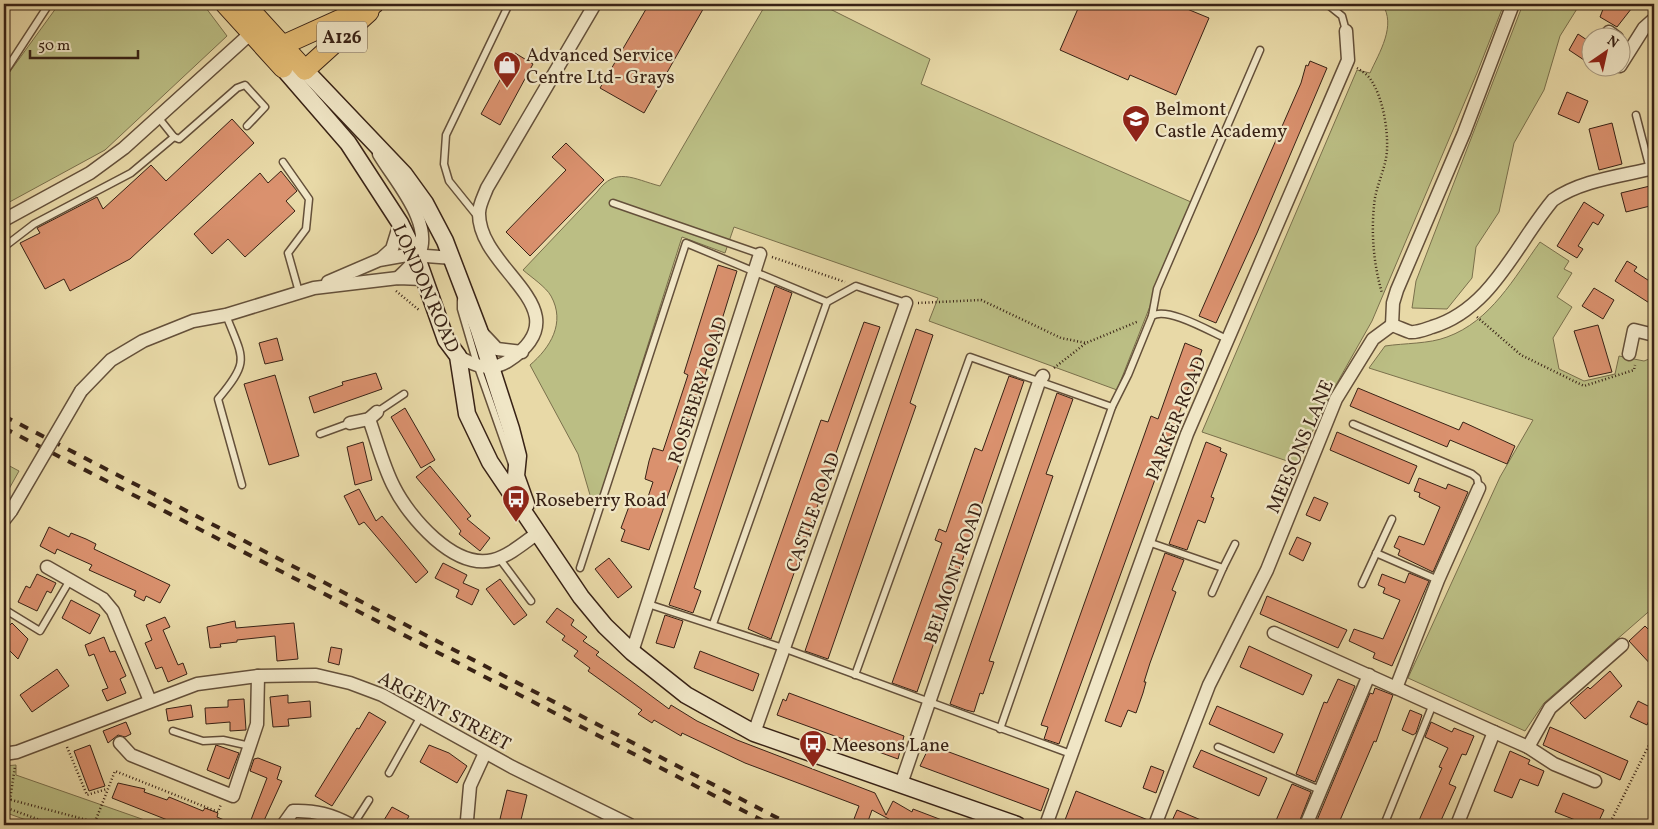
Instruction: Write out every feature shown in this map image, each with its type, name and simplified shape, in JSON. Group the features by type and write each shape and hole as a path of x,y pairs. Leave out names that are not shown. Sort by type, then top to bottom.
{"main road":[{"name":"LONDON ROAD","path":"225,4 250,34 283,68"},
{"name":"A126","path":"249,8 254,23 250,34 281,46 374,4"},
{"name":"A126","path":"283,68 305,70 378,4"},
{"name":"LONDON ROAD","path":"249,8 281,46 305,70"},
{"path":"281,46 283,68"}],"street":[{"path":"458,356 484,366 505,363 522,352 535,337 538,326 532,305 501,264 486,237 479,211 487,188 595,4"},
{"path":"1513,4 1464,133 1397,290 1393,303 1392,325 1412,332 1448,322 1461,315 1472,307 1493,284 1553,200 1561,194 1588,184 1652,169"},
{"path":"1630,50 1644,28 1654,19"},
{"name":"PARKER ROAD","path":"1046,825 1187,434 1348,60 1346,31"},
{"path":"4,220 105,163 250,34"},
{"name":"LONDON ROAD","path":"283,68 348,143 400,224 417,258 446,340 458,356 467,414 490,462 581,597 632,652 686,695 754,733 901,784 988,820 1017,825"},
{"name":"LONDON ROAD","path":"305,70 404,174 425,203 453,258 479,330 484,366 518,456 516,476 536,528"},
{"path":"369,136 419,221 420,249 417,258 398,278"},
{"path":"379,260 392,249 400,224"},
{"name":"ROSEBERY ROAD","path":"632,652 760,254"},
{"path":"314,288 379,260 407,255 417,258 426,256 453,258"},
{"path":"7,516 82,391 112,360 143,341 193,321 226,315 314,288 398,278 423,279"},
{"name":"CASTLE ROAD","path":"754,733 906,303"},
{"name":"MEESONS LANE","path":"1155,825 1209,685 1267,570 1336,399 1373,340 1392,325"},
{"path":"479,330 497,349 522,352"},
{"path":"1632,358 1634,330 1654,335"},
{"name":"BELMONT ROAD","path":"901,784 1041,379"},
{"path":"350,423 373,415 394,488 424,529 459,555 484,562 500,558 536,528"},
{"path":"1396,688 1438,580 1479,488"},
{"path":"47,567 103,599 113,611 150,701"},
{"path":"1274,633 1528,747 1554,764 1594,780"},
{"path":"1528,747 1550,708 1622,645"},
{"path":"1306,825 1369,675"},
{"path":"120,743 131,755 233,796 257,724 258,676"},
{"name":"ARGENT STREET","path":"4,754 17,752 197,684 258,676 316,676 350,683 382,695 485,752 630,825"},
{"path":"1457,825 1494,732"},
{"path":"469,825 467,820 470,786 485,752"},
{"path":"283,825 293,811 306,810 333,815 352,825"}],"lane":[{"path":"4,69 6,70 50,4"},
{"path":"480,219 462,201 449,181 444,164 446,135 509,4"},
{"path":"1327,4 1342,16 1346,31"},
{"path":"1000,729 1112,407 1128,375 1152,316 1157,289 1260,50"},
{"path":"158,117 174,137 181,138 242,85 252,90 265,107 247,126"},
{"path":"1636,115 1652,169"},
{"path":"4,248 34,224 131,173 174,137"},
{"path":"283,162 309,198 306,229 288,253 299,292"},
{"path":"613,203 760,254"},
{"path":"580,568 686,243 827,302"},
{"name":"LONDON ROAD","path":"461,281 461,309 484,366"},
{"path":"713,624 827,302 856,286 906,303"},
{"path":"1152,316 1161,313 1169,314 1227,339"},
{"path":"226,315 240,352 242,365 232,382 218,399 242,484"},
{"path":"855,675 970,357 1041,379 1112,407"},
{"path":"373,415 404,394"},
{"path":"320,434 350,423"},
{"path":"1353,424 1472,474 1477,478 1479,488"},
{"path":"1362,584 1392,519"},
{"path":"1148,542 1223,568"},
{"path":"1212,593 1235,544"},
{"path":"1376,553 1438,580"},
{"path":"500,558 531,601"},
{"path":"4,610 40,631 70,580"},
{"path":"648,604 783,648 928,703 1071,754"},
{"path":"1384,825 1433,704"},
{"path":"389,773 421,716"},
{"path":"174,731 203,741 223,740 250,746"},
{"path":"1218,747 1320,790"},
{"path":"352,825 369,800"}],"path":[{"path":"1348,60 1370,78 1380,100 1383,117 1387,151 1377,188 1373,221 1373,241 1383,295"},
{"path":"760,254 856,286"},
{"path":"906,303 981,300 1061,338 1086,343"},
{"path":"1475,315 1521,355 1584,386 1634,370 1632,358"},
{"path":"1041,379 1086,343 1152,316"},
{"path":"62,734 87,795 108,789"},
{"path":"1609,825 1654,735"},
{"path":"10,800 17,752"},
{"path":"95,822 115,772 218,812 225,793"},
{"path":"4,798 106,825"},
{"path":"4,807 54,825"}],"green space":[{"path":"59,4 203,4 227,36 105,150 4,205 4,76 6,77"},
{"path":"766,4 820,4 930,59 921,84 1191,202 1117,390 929,321 938,298 734,227 725,253 682,237 595,512 578,454 530,365 544,351 554,334 557,316 555,306 546,289 523,270 604,184 611,179 618,177 633,178 660,186"},
{"path":"1382,4 1504,4 1477,73 1372,321 1337,383 1296,464 1202,432 1357,70 1370,73 1382,48 1388,21"},
{"path":"1523,4 1580,4 1560,36 1544,90 1514,143 1499,212 1476,247 1472,278 1447,309 1412,308 1416,281"},
{"path":"1540,242 1569,261 1564,269 1572,273 1557,297 1572,307 1553,338 1559,369 1584,381 1615,374 1619,356 1644,361 1654,357 1654,607 1544,703 1525,731 1408,678 1500,477 1533,420 1369,368 1385,346 1440,339 1463,330 1489,309 1500,297"},
{"path":"4,463 19,471 4,498"},
{"path":"16,765 16,775 159,825 40,825 4,812 4,766"}],"building":[{"path":"649,4 706,4 644,113 600,88"},
{"path":"1080,4 1175,4 1209,18 1176,95 1130,75 1128,80 1060,50"},
{"path":"1605,4 1635,4 1617,27 1600,17"},
{"path":"1578,34 1580,35 1580,57 1569,50"},
{"name":"Advanced Service Centre Ltd- Grays","path":"515,53 533,64 500,125 481,114"},
{"path":"1310,61 1327,68 1257,233 1216,323 1199,316 1301,83 1306,65 1308,66"},
{"path":"1567,92 1588,101 1579,123 1558,114"},
{"path":"232,119 254,143 130,259 70,291 64,279 45,289 20,243 40,233 37,228 97,197 103,209 151,165 166,181"},
{"path":"1612,123 1622,164 1599,170 1589,129"},
{"path":"566,143 604,180 530,256 506,232 566,170 552,157"},
{"path":"281,171 297,191 286,201 295,211 245,257 228,239 212,254 194,234 260,173 268,183"},
{"path":"1654,185 1654,205 1626,212 1621,193"},
{"path":"1584,202 1604,215 1598,225 1593,222 1578,246 1583,249 1577,258 1557,246"},
{"path":"1627,261 1637,267 1634,271 1654,284 1654,306 1615,281"},
{"path":"718,265 737,271 699,394 703,395 649,550 621,541 625,530 621,528 631,501 645,506 653,482 645,479 649,461 653,448 663,451 688,375 684,373"},
{"path":"775,286 792,293 694,588 701,591 693,613 669,605"},
{"path":"1594,288 1614,300 1603,319 1582,306"},
{"path":"864,322 880,327 771,639 748,629 821,420 828,422"},
{"path":"1598,325 1612,372 1589,377 1574,331"},
{"path":"916,329 933,335 910,403 916,406 828,659 805,651"},
{"path":"277,338 283,360 265,364 259,343"},
{"path":"1185,343 1202,350 1059,744 1044,739 1048,727 1041,725 1151,416 1158,419"},
{"path":"376,373 382,389 314,413 309,397 343,385 342,382"},
{"path":"275,375 299,456 269,465 244,384"},
{"path":"1009,376 1024,381 917,692 892,683 942,543 935,540 939,529 946,532 975,448 982,451"},
{"path":"1358,388 1459,430 1463,422 1515,446 1507,464 1450,440 1447,447 1350,406"},
{"path":"1057,393 1073,399 1046,474 1053,476 989,661 994,662 983,694 980,693 974,712 966,710 950,704"},
{"path":"405,408 435,460 421,468 391,417"},
{"path":"1337,432 1417,466 1409,484 1330,450"},
{"path":"363,442 372,480 355,485 347,447"},
{"path":"1206,442 1221,448 1220,451 1227,454 1211,497 1214,498 1205,523 1198,520 1187,550 1169,544"},
{"path":"430,466 471,516 467,519 490,538 480,551 459,534 461,531 416,477"},
{"path":"1419,478 1446,489 1448,484 1468,492 1433,572 1398,555 1400,550 1394,547 1399,536 1424,545 1440,507 1419,497 1420,493 1414,491"},
{"path":"359,489 376,521 382,516 428,572 416,583 364,522 359,525 344,496"},
{"path":"1314,497 1328,503 1320,521 1306,515"},
{"path":"49,527 69,537 71,533 86,539 96,544 94,549 170,585 160,603 146,596 144,601 134,596 136,591 89,570 92,565 57,549 55,554 40,546"},
{"path":"1297,537 1311,543 1303,561 1289,554"},
{"path":"1165,553 1184,560 1172,590 1176,592 1150,663 1136,713 1128,710 1121,727 1105,721"},
{"path":"609,558 632,587 618,598 595,569"},
{"path":"443,563 467,575 463,583 479,590 472,605 456,597 459,590 435,578"},
{"path":"1409,573 1429,581 1392,666 1373,658 1375,653 1349,641 1354,629 1383,639 1400,600 1383,593 1385,588 1378,585 1382,574 1405,583"},
{"path":"37,574 56,583 51,593 47,591 37,611 18,602 26,586 30,588"},
{"path":"500,579 527,615 514,625 486,589"},
{"path":"1267,596 1347,630 1338,648 1260,614"},
{"path":"71,600 100,615 90,634 62,618"},
{"path":"557,608 574,620 571,625 587,637 583,641 599,652 596,655 669,709 671,705 697,721 737,740 875,793 886,815 893,801 912,812 913,809 955,825 900,825 872,810 867,824 854,819 859,806 745,763 682,733 681,736 654,720 652,723 638,714 642,710 588,671 590,668 574,656 578,651 562,640 565,636 546,622"},
{"path":"665,615 683,621 674,648 656,643"},
{"path":"165,617 170,627 163,630 178,665 183,663 187,674 168,682 162,667 156,669 145,643 152,640 146,625"},
{"path":"4,619 10,625 12,623 28,639 18,659 4,645"},
{"path":"235,621 236,628 294,623 298,659 277,661 275,636 237,640 237,642 220,644 221,647 210,648 207,627"},
{"path":"1645,626 1654,635 1654,668 1629,641"},
{"path":"104,637 110,652 115,651 126,676 120,679 126,693 107,701 102,690 108,688 94,654 89,656 85,645"},
{"path":"1249,646 1312,675 1303,695 1240,667"},
{"path":"331,647 342,649 339,665 328,662"},
{"path":"700,651 759,674 753,691 694,668"},
{"path":"57,669 69,686 32,712 20,695"},
{"path":"1610,671 1622,686 1585,719 1570,703 1588,687 1590,689"},
{"path":"1338,679 1355,686 1315,782 1296,774 1324,702 1327,703"},
{"path":"1375,688 1393,695 1376,742 1374,741 1338,825 1315,825 1370,693 1373,694"},
{"path":"789,693 904,736 898,759 777,715 783,699 786,701"},
{"path":"288,695 288,703 310,701 311,717 288,719 289,726 273,727 270,697"},
{"path":"244,699 246,730 230,731 230,722 206,724 205,708 228,707 228,700"},
{"path":"1638,701 1654,709 1647,725 1630,717"},
{"path":"191,705 193,717 168,721 166,709"},
{"path":"1217,706 1283,734 1274,753 1209,724"},
{"path":"1410,710 1422,715 1416,733 1413,735 1402,730"},
{"path":"369,712 386,722 332,806 315,796"},
{"path":"126,722 131,734 125,737 118,735 108,743 103,731"},
{"path":"1431,722 1452,732 1454,728 1474,736 1466,755 1462,754 1449,784 1456,787 1439,825 1417,825 1442,768 1439,767 1448,748 1425,737"},
{"path":"1550,727 1628,761 1620,780 1543,745"},
{"path":"90,745 105,786 89,791 74,751"},
{"path":"216,745 239,753 229,779 207,770"},
{"path":"429,745 449,753 467,766 457,783 420,762"},
{"path":"930,745 1049,789 1041,811 920,766"},
{"path":"1201,750 1267,778 1259,796 1193,767"},
{"path":"1510,751 1530,760 1528,764 1544,771 1538,786 1520,779 1512,798 1494,791"},
{"path":"258,758 281,767 277,779 282,781 262,825 249,825 267,778 250,771 254,759"},
{"path":"1151,766 1164,771 1156,793 1143,788"},
{"path":"118,783 145,789 144,792 167,800 169,797 203,811 205,808 218,813 217,817 236,825 188,825 175,821 175,823 112,798"},
{"path":"1292,784 1311,792 1298,825 1274,825"},
{"path":"507,790 527,795 520,824 500,819"},
{"path":"1076,791 1148,820 1147,825 1080,825 1065,820"},
{"path":"1563,793 1604,810 1597,825 1588,825 1555,812"},
{"path":"392,807 409,816 404,825 381,825"},
{"path":"1177,810 1213,825 1170,825"}],"railway":[{"path":"4,416 791,825"},
{"path":"4,428 771,825"}],"place":[{"name":"Advanced Service Centre Ltd- Grays","path":"507,89"},
{"name":"Belmont Castle Academy","path":"1136,143"},
{"name":"Roseberry Road","path":"516,523"},
{"name":"Meesons Lane","path":"813,768"}]}
